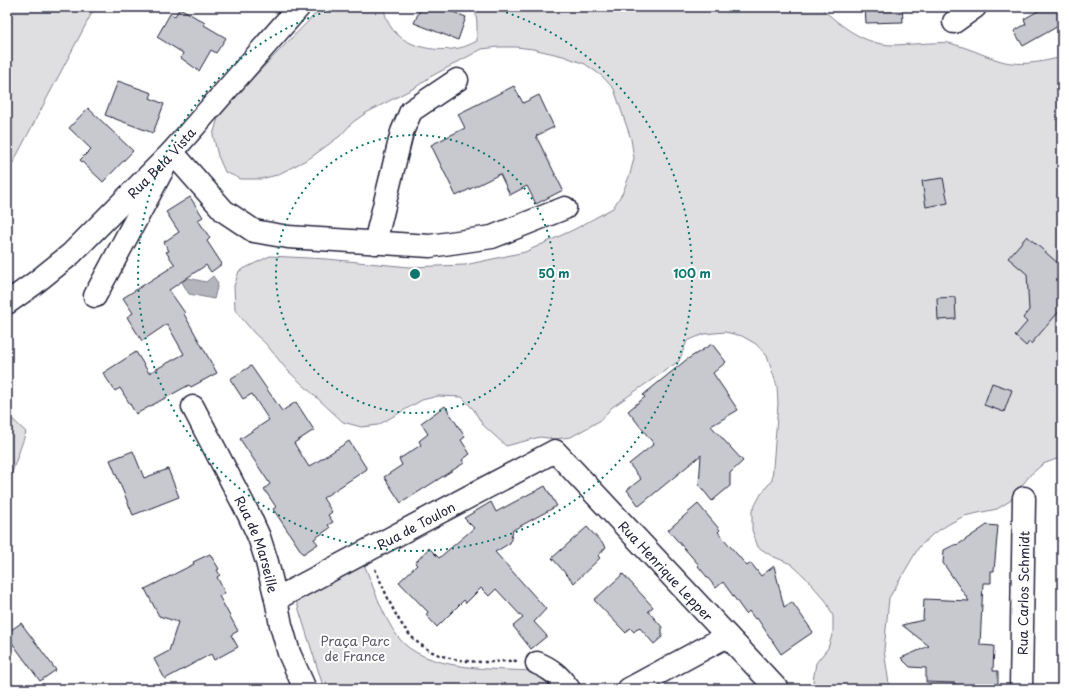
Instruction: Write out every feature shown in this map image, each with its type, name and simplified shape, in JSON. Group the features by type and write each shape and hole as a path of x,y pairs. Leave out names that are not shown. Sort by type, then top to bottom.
{"street":[{"name":"Rua Bela Vista","path":"7,303 36,283 72,254 172,152 299,7"},
{"path":"953,15 976,7"},
{"path":"375,243 402,132 411,111 457,80"},
{"path":"95,296 172,152 224,211 254,231 288,237 430,246 492,237 565,208"},
{"name":"Rua de Marseille","path":"193,407 249,515 267,562 289,653 305,689"},
{"name":"Rua de Toulon","path":"276,599 555,451"},
{"name":"Rua Henrique Lepper","path":"555,451 777,689"},
{"name":"Rua Carlos Schmidt","path":"1021,689 1024,498"},
{"path":"629,689 727,636"},
{"path":"537,664 549,668 560,677 569,689"}],"path":[{"path":"367,551 397,618 409,636 423,646 444,657 468,661 513,661 537,664"}],"green space":[{"path":"7,7 95,7 7,174"},
{"path":"322,7 384,7 387,19 393,29 401,37 422,47 435,49 459,48 477,41 475,7 820,7 836,21 854,33 873,42 894,45 949,43 998,60 1014,63 1038,62 1062,57 1062,457 1043,464 1030,475 1010,501 997,509 964,516 933,534 919,547 889,598 884,650 889,684 887,689 817,689 813,681 816,663 828,648 833,632 833,616 826,601 791,564 772,556 758,547 752,530 752,511 761,494 772,480 778,404 777,386 767,356 756,344 742,336 725,332 704,334 687,341 679,361 611,408 601,420 571,437 555,439 540,437 506,446 482,424 474,410 462,397 438,396 422,400 378,425 361,427 343,422 287,370 266,344 254,333 235,310 234,286 239,271 270,256 327,259 409,267 465,265 525,252 575,229 613,208 623,192 634,158 631,139 614,89 602,76 585,64 563,56 533,49 498,47 482,49 430,77 416,87 366,113 353,122 340,136 310,158 277,175 261,179 241,179 225,172 218,156 213,135 218,118 235,96"},
{"path":"7,414 26,432 7,487"},
{"name":"Praça Parc de France","path":"361,557 392,629 409,648 424,656 461,666 499,670 533,671 544,675 556,689 324,689 294,594"}],"shaded area":[{"path":"213,276 218,283 214,299 189,294 182,282 188,278 206,282"}],"building":[{"path":"421,7 440,7 466,17 458,40 414,23"},
{"path":"865,7 902,7 903,22 866,23"},
{"path":"1045,7 1062,7 1062,24 1023,46 1014,31 1026,24 1024,19"},
{"path":"180,8 226,38 216,53 211,50 199,71 181,58 183,53 157,37 170,14 175,16"},
{"path":"118,81 152,93 150,98 164,104 153,133 105,115"},
{"path":"514,86 523,103 539,95 554,127 536,136 563,190 536,204 527,186 510,195 500,174 456,196 431,145 465,128 458,114"},
{"path":"88,108 133,151 103,182 80,160 91,149 69,128"},
{"path":"943,178 948,203 926,207 922,181"},
{"path":"190,197 203,217 198,220 210,238 207,241 222,264 211,272 206,265 169,290 185,313 184,314 217,373 191,387 189,385 136,414 120,388 115,391 103,373 136,352 149,373 184,354 167,324 142,341 127,317 133,313 123,298 175,265 166,252 169,251 164,242 179,232 166,212"},
{"path":"1027,236 1060,265 1062,308 1031,344 1029,342 1026,346 1015,336 1027,322 1023,318 1029,310 1027,274 1008,258"},
{"path":"955,297 956,319 938,320 937,298"},
{"path":"712,344 726,362 713,373 738,410 711,426 743,461 730,473 730,486 712,501 699,485 701,455 639,506 627,490 641,479 629,464 654,444 628,411 645,397 643,395 686,360"},
{"path":"251,366 282,411 296,402 314,430 294,443 309,467 349,441 367,469 323,498 332,512 328,515 333,522 328,525 330,528 314,539 318,544 303,554 273,509 276,507 264,489 270,484 240,439 269,420 252,394 243,399 230,379"},
{"path":"992,383 1012,390 1004,412 984,405"},
{"path":"445,406 465,437 461,440 470,454 462,460 464,463 401,503 384,477 402,465 399,459 421,445 419,441 428,434 421,423"},
{"path":"133,451 144,478 168,469 179,497 133,515 110,460"},
{"path":"545,486 557,506 513,530 510,543 495,552 546,609 534,622 547,636 531,649 513,626 523,618 496,589 489,596 481,588 466,603 464,600 437,627 426,615 428,612 399,582 417,565 415,563 429,548 439,558 474,528 464,518 491,502 496,512"},
{"path":"698,504 720,530 718,532 747,566 751,563 761,576 774,566 784,607 792,602 813,632 781,654 757,618 755,619 749,611 746,614 723,582 716,588 698,566 699,565 668,530"},
{"path":"987,525 998,526 994,571 991,571 991,583 983,583 980,645 994,646 993,671 998,671 998,689 955,689 955,683 926,682 926,668 910,667 901,658 929,646 902,625 923,620 924,599 969,601 943,563 944,550 959,544"},
{"path":"587,527 606,547 598,556 600,558 574,583 552,558"},
{"path":"210,554 219,569 217,570 220,575 217,577 225,593 219,596 238,631 231,635 238,647 214,660 211,654 165,679 154,659 169,651 178,622 159,616 145,589 194,564 193,562"},
{"path":"623,574 653,607 648,611 662,627 662,637 654,644 639,627 634,632 630,628 626,633 594,600"},
{"path":"21,623 56,670 40,681 7,636 7,633"}]}
